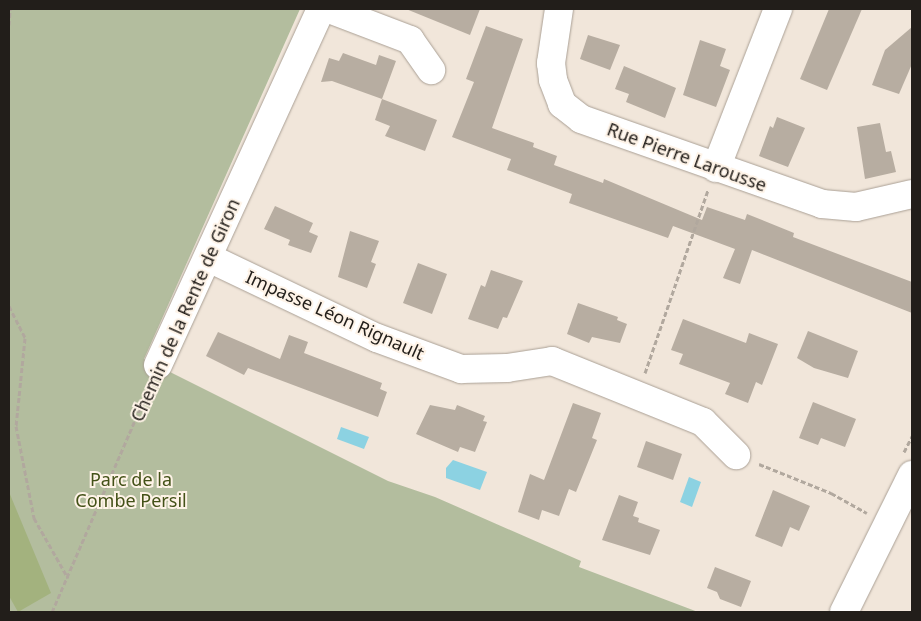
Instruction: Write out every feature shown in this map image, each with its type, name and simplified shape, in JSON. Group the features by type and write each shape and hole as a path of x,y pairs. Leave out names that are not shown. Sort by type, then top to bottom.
{"street":[{"name":"Chemin de la Rente de Giron","path":"158,365 209,258 322,9"},
{"path":"329,9 410,40 431,70"},
{"name":"Rue Pierre Larousse","path":"559,9 551,72 557,94 570,112 716,168 832,206 856,206 912,194"},
{"path":"716,168 778,9"},
{"name":"Impasse Léon Rignault","path":"209,258 359,330 461,369 507,368 552,361 703,422 736,455"},
{"path":"844,612 912,475"}],"path":[{"path":"9,25 10,9"},
{"path":"636,394 716,168"},
{"path":"9,306 25,338 16,426 34,518 68,578"},
{"name":"Chemin de la Rente de Giron","path":"52,612 158,365"},
{"path":"736,455 831,493 888,524"}],"green space":[{"name":"Parc de la Combe Persil","path":"9,9 300,9 144,359 388,481 435,497 581,561 579,567 698,612 9,612"},
{"path":"9,492 51,593 18,612 9,596"}],"water":[{"path":"341,427 369,437 364,449 337,439"},
{"path":"453,460 487,472 480,490 446,478 446,468"},
{"path":"689,477 701,482 692,507 680,502"}],"building":[{"path":"406,9 480,9 470,35"},
{"path":"829,9 862,9 827,90 800,79"},
{"path":"486,26 523,39 492,128 534,143 533,147 557,156 554,165 603,183 604,179 702,220 707,207 745,220 747,214 794,233 793,237 912,282 912,313 752,250 740,284 723,278 735,249 673,226 668,238 569,203 572,194 507,170 511,159 452,137 474,82 466,79"},
{"path":"912,27 912,64 899,94 872,85 885,50"},
{"path":"588,35 620,45 610,70 580,59"},
{"path":"700,40 726,49 720,66 730,70 716,107 683,95"},
{"path":"343,53 376,65 379,55 396,61 382,99 332,81 321,82 329,58 339,61"},
{"path":"624,66 676,88 665,118 626,102 629,94 615,89"},
{"path":"382,99 437,120 425,151 385,136 390,126 375,120"},
{"path":"777,117 805,128 788,167 759,156 770,126 773,128"},
{"path":"880,123 886,152 891,151 896,172 865,179 857,127"},
{"path":"275,206 313,223 309,232 318,236 311,253 288,245 290,240 264,229"},
{"path":"350,231 379,241 371,262 376,264 367,288 338,277"},
{"path":"418,263 447,274 432,314 403,303"},
{"path":"491,270 523,281 507,318 503,317 498,329 468,319 481,285 485,287"},
{"path":"578,303 618,317 617,320 627,324 620,343 592,337 589,343 567,334"},
{"path":"683,319 746,343 749,333 778,344 762,385 756,382 748,403 725,394 730,383 679,364 683,354 671,350"},
{"path":"808,331 858,351 848,378 814,368 797,358"},
{"path":"218,332 280,359 289,335 308,342 304,353 382,383 380,389 387,392 378,417 248,368 244,375 206,356"},
{"path":"813,402 856,419 845,447 821,438 818,445 799,438"},
{"path":"573,403 601,413 592,438 597,440 576,492 569,489 559,516 542,510 539,520 518,512 530,474 544,480"},
{"path":"430,405 455,410 457,405 485,416 483,421 487,422 475,452 460,447 458,452 416,434"},
{"path":"646,441 682,454 673,480 637,467"},
{"path":"773,490 810,506 799,531 790,527 782,547 755,536"},
{"path":"619,495 638,502 633,516 639,518 638,522 660,530 650,555 602,540"},
{"path":"715,567 751,581 741,607 720,599 717,592 707,588"}]}
